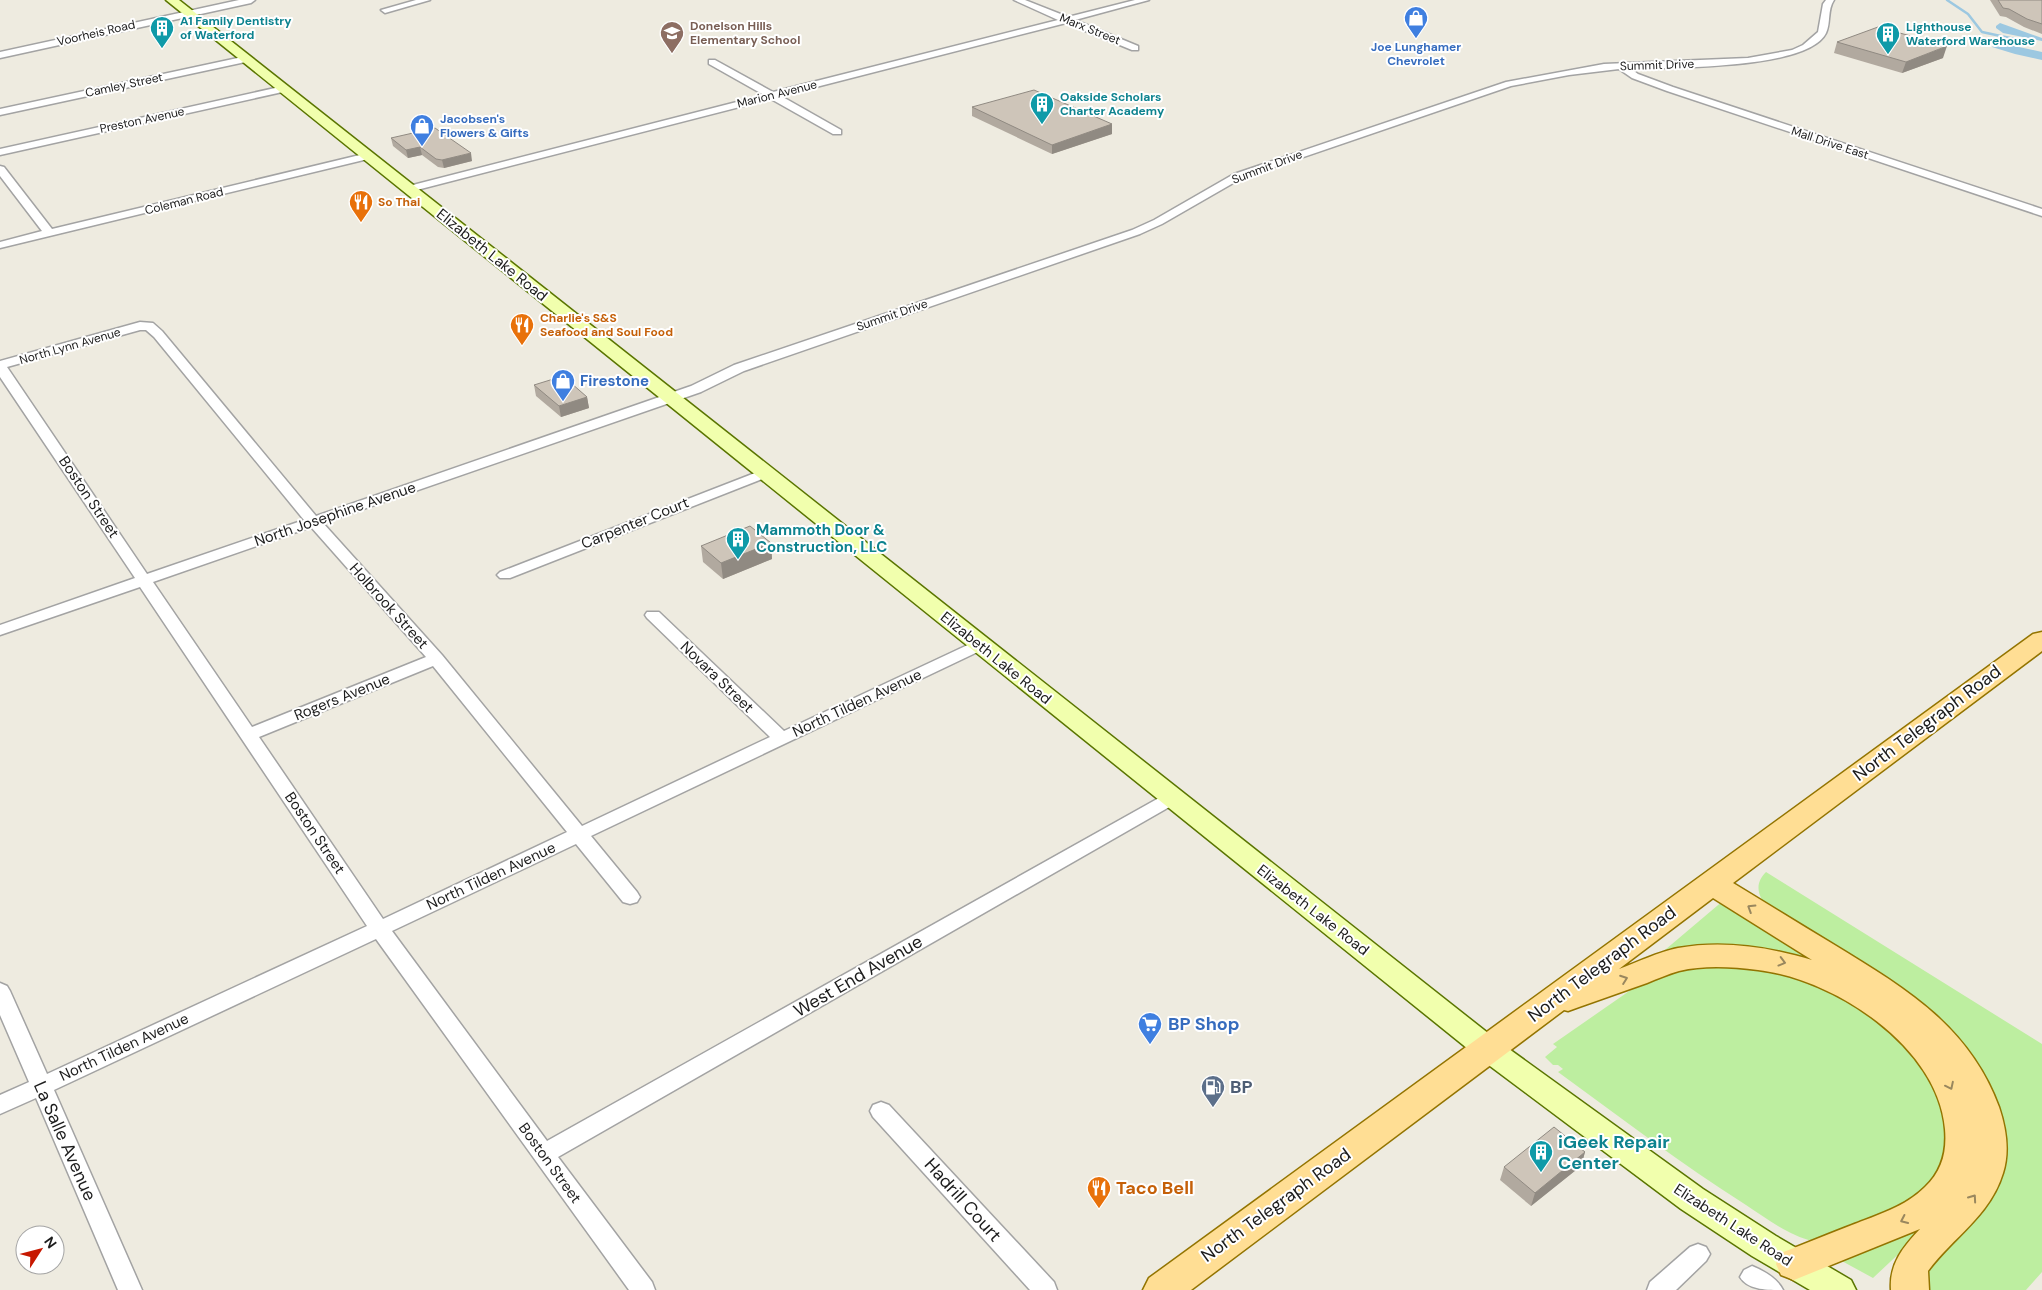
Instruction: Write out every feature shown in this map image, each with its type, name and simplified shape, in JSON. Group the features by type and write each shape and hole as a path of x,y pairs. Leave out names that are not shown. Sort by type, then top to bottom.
{"main road":[{"name":"Elizabeth Lake Road","path":"172,0 1488,1049 1664,1180 1735,1228 1839,1290"},
{"name":"North Telegraph Road","path":"1162,1290 2042,638"},
{"path":"1711,883 1896,999 1935,1032 1949,1047 1971,1078 1984,1109 1990,1137 1988,1165 1984,1178 1970,1204 1914,1262 1909,1278 1910,1290"},
{"path":"1545,1007 1677,960 1695,956 1725,954 1770,959 1827,977 1874,1003 1915,1037 1944,1074 1958,1106 1963,1140 1962,1155 1952,1180 1944,1191 1917,1214 1794,1264"}],"street":[{"name":"Voorheis Road","path":"0,55 251,0"},
{"path":"385,10 426,0"},
{"name":"Marx Street","path":"1018,0 1135,48"},
{"name":"Marion Avenue","path":"409,189 1145,0"},
{"name":"Summit Drive","path":"670,398 696,389 739,368 1136,232 1158,222 1238,176 1274,162 1509,84 1569,72 1622,67 1748,61 1794,52 1806,47 1822,33 1827,4 1830,0"},
{"name":"Camley Street","path":"0,112 247,59"},
{"path":"712,62 837,132"},
{"name":"Mall Drive East","path":"1622,67 1635,76 1670,89 2042,213"},
{"name":"Preston Avenue","path":"0,152 284,89"},
{"name":"Coleman Road","path":"0,245 368,156"},
{"path":"0,169 49,233"},
{"name":"North Lynn Avenue","path":"0,366 140,326"},
{"name":"Holbrook Street","path":"140,326 149,326 158,334 313,521 436,659 630,897"},
{"name":"Boston Street","path":"0,366 379,929 643,1290"},
{"name":"North Josephine Avenue","path":"0,630 670,398"},
{"name":"Carpenter Court","path":"505,575 765,473"},
{"name":"Novara Street","path":"653,615 781,738"},
{"name":"North Tilden Avenue","path":"0,1105 379,929 980,645"},
{"name":"Rogers Avenue","path":"248,735 436,659"},
{"name":"West End Avenue","path":"544,1154 1172,798"},
{"name":"La Salle Avenue","path":"0,991 130,1290"},
{"name":"Hadrill Court","path":"881,1110 1044,1290"},
{"path":"1659,1290 1698,1254"}],"green space":[{"path":"1766,872 2042,1044 2042,1272 2026,1290 1929,1290 1924,1274 1997,1133 1768,909 1759,891 1760,882"},
{"path":"1724,900 1731,901 1895,1005 1936,1045 1954,1068 1967,1093 1976,1119 1977,1145 1972,1172 1957,1199 1873,1278 1840,1260 1838,1256 1910,1227 1936,1212 1946,1203 1965,1175 1973,1150 1973,1126 1968,1109 1950,1073 1939,1056 1915,1027 1879,998 1839,975 1780,954 1746,948 1711,947 1659,955"},
{"path":"1707,960 1823,981 1908,1040 1947,1103 1947,1156 1935,1179 1909,1205 1813,1241 1804,1239 1770,1221 1674,1157 1558,1072 1563,1069 1558,1065 1553,1065 1545,1057 1557,1047 1553,1044 1648,978"}],"water":[{"path":"2000,23 2042,38 2042,41 2003,33 1996,28"},
{"path":"1996,44 2005,44 2042,52 2042,60 1992,47"}],"building":[{"path":"1998,0 2042,0 2042,24 2003,8"},
{"path":"1878,27 1947,46 1906,62 1837,42"},
{"name":"Oakside Scholars Charter Academy","path":"1034,90 1112,124 1052,145 972,107"},
{"path":"435,128 471,153 442,160 436,159 420,147 406,150 391,138"},
{"path":"563,376 587,397 559,406 534,385"},
{"path":"750,526 771,543 721,563 701,546"},
{"name":"iGeek Repair Center","path":"1554,1127 1585,1152 1535,1193 1504,1167"}],"waterway":[{"path":"1947,0 1968,14 1982,32 2024,41"}],"place":[{"name":"Joe Lunghamer Chevrolet","path":"1416,39"},
{"name":"A1 Family Dentistry of Waterford","path":"162,49"},
{"name":"Donelson Hills Elementary School","path":"672,54"},
{"name":"Lighthouse Waterford Warehouse","path":"1888,55"},
{"name":"Oakside Scholars Charter Academy","path":"1042,125"},
{"name":"Jacobsen's Flowers & Gifts","path":"422,147"},
{"name":"So Thai","path":"361,223"},
{"name":"Charlie's S&S Seafood and Soul Food","path":"522,346"},
{"name":"Firestone","path":"563,402"},
{"name":"Mammoth Door & Construction, LLC","path":"738,560"},
{"name":"BP Shop","path":"1150,1045"},
{"name":"BP","path":"1213,1108"},
{"name":"iGeek Repair Center","path":"1541,1173"},
{"name":"Taco Bell","path":"1099,1209"}]}
